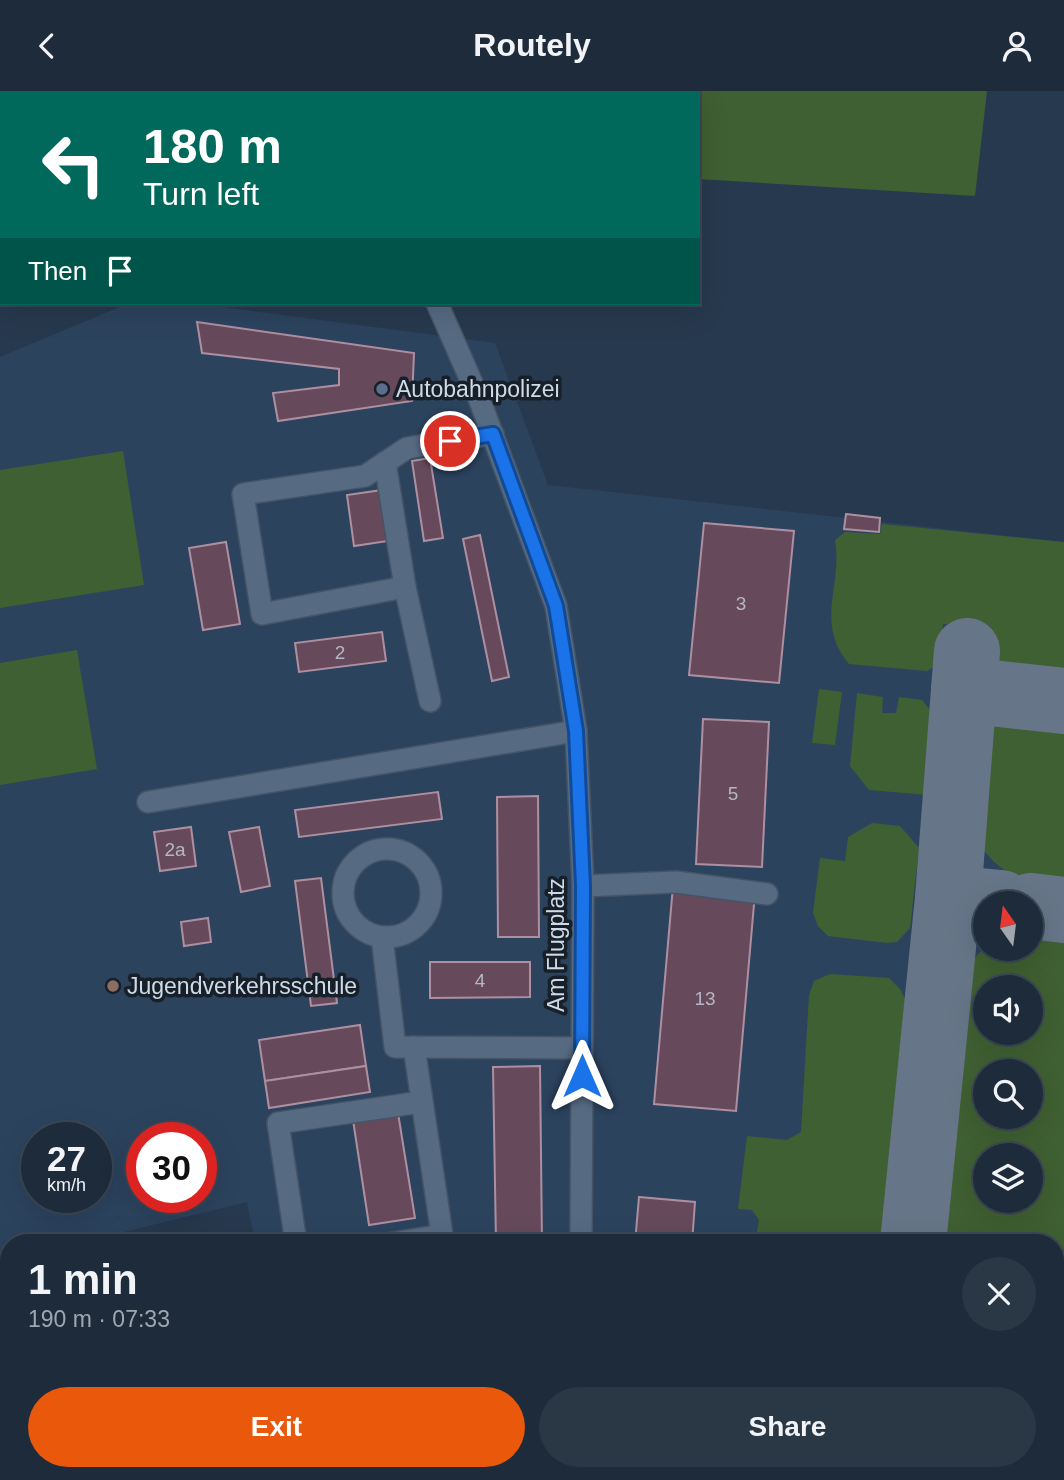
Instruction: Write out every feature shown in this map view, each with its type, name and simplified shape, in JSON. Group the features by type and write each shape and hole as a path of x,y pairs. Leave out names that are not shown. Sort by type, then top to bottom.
{"street":[{"name":"Am Flugplatz","path":"438,305 493,434 556,606 576,731 583,886 581,1234"},
{"path":"405,587 262,614 243,494 365,476 407,448 493,434"},
{"path":"385,462 405,587 430,701"},
{"path":"148,802 576,731"},
{"path":"388,849 403,852 416,860 425,871 431,898 420,923 396,937 382,937 356,924 347,912 345,883 360,859 388,849"},
{"path":"583,886 676,882 767,894"},
{"path":"382,937 395,1047 582,1048"},
{"path":"414,1047 442,1234"},
{"path":"295,1234 278,1123 421,1102"}],"shaded area":[{"path":"124,305 207,305 495,343 548,485 1064,542 1064,1234 253,1234 247,1202 217,1209 217,1122 126,1122 126,1213 202,1213 116,1234 0,1234 0,357"}],"green space":[{"path":"700,91 987,91 975,196 700,179"},
{"path":"123,451 144,585 0,608 0,470"},
{"path":"882,524 1064,542 1064,694 971,685 976,626 943,624 939,664 927,671 849,664 839,649 831,618 836,573 835,540 845,532 880,534"},
{"path":"77,650 97,769 0,785 0,663"},
{"path":"819,689 842,692 835,745 812,743"},
{"path":"857,693 883,697 882,713 896,713 899,697 922,700 936,717 927,795 869,790 850,766"},
{"path":"969,698 1064,708 1064,894 1024,885 994,862 968,833 961,793"},
{"path":"872,823 900,826 919,848 910,928 897,942 828,936 818,926 813,913 820,858 845,861 848,837"},
{"path":"1043,926 1064,927 1064,1234 924,1234 947,987 973,960 1043,961"},
{"path":"830,974 889,978 900,989 908,1005 888,1234 757,1234 759,1220 752,1210 738,1209 747,1136 787,1140 801,1132 809,995 814,981"}],"building":[{"path":"197,322 414,353 412,401 278,421 273,393 339,385 339,369 202,353"},
{"path":"430,458 443,538 424,541 412,461"},
{"path":"382,490 388,541 354,546 347,495"},
{"path":"846,514 880,518 879,532 844,529"},
{"path":"704,523 794,531 779,683 689,675"},
{"path":"480,535 509,677 492,681 463,539"},
{"path":"226,542 240,624 203,630 189,548"},
{"path":"382,632 386,661 299,672 295,643"},
{"path":"703,719 769,722 762,867 696,864"},
{"path":"438,792 442,819 299,837 295,810"},
{"path":"538,796 539,937 498,937 497,797"},
{"path":"191,827 196,866 160,871 154,832"},
{"path":"259,827 270,886 241,892 229,832"},
{"path":"321,878 337,1003 311,1006 295,881"},
{"path":"673,886 755,893 736,1111 654,1104"},
{"path":"208,918 211,942 184,946 181,922"},
{"path":"430,962 530,962 530,997 430,998"},
{"path":"360,1025 366,1066 265,1081 259,1040"},
{"path":"366,1066 370,1092 269,1108 265,1081"},
{"path":"540,1066 542,1234 496,1234 493,1067"},
{"path":"398,1113 415,1218 369,1225 353,1120"},
{"path":"639,1197 695,1202 693,1234 636,1234"}],"taxiway":[{"path":"914,1234 948,898 967,651"},
{"path":"964,690 1064,701"},
{"path":"948,898 973,900"},
{"path":"1043,907 1064,910"}],"place":[{"name":"Autobahnpolizei","path":"382,389"},
{"name":"Jugendverkehrsschule","path":"113,986"}],"route":[{"path":"450,441 493,434 556,606 576,731 583,886 582,1076"}]}
